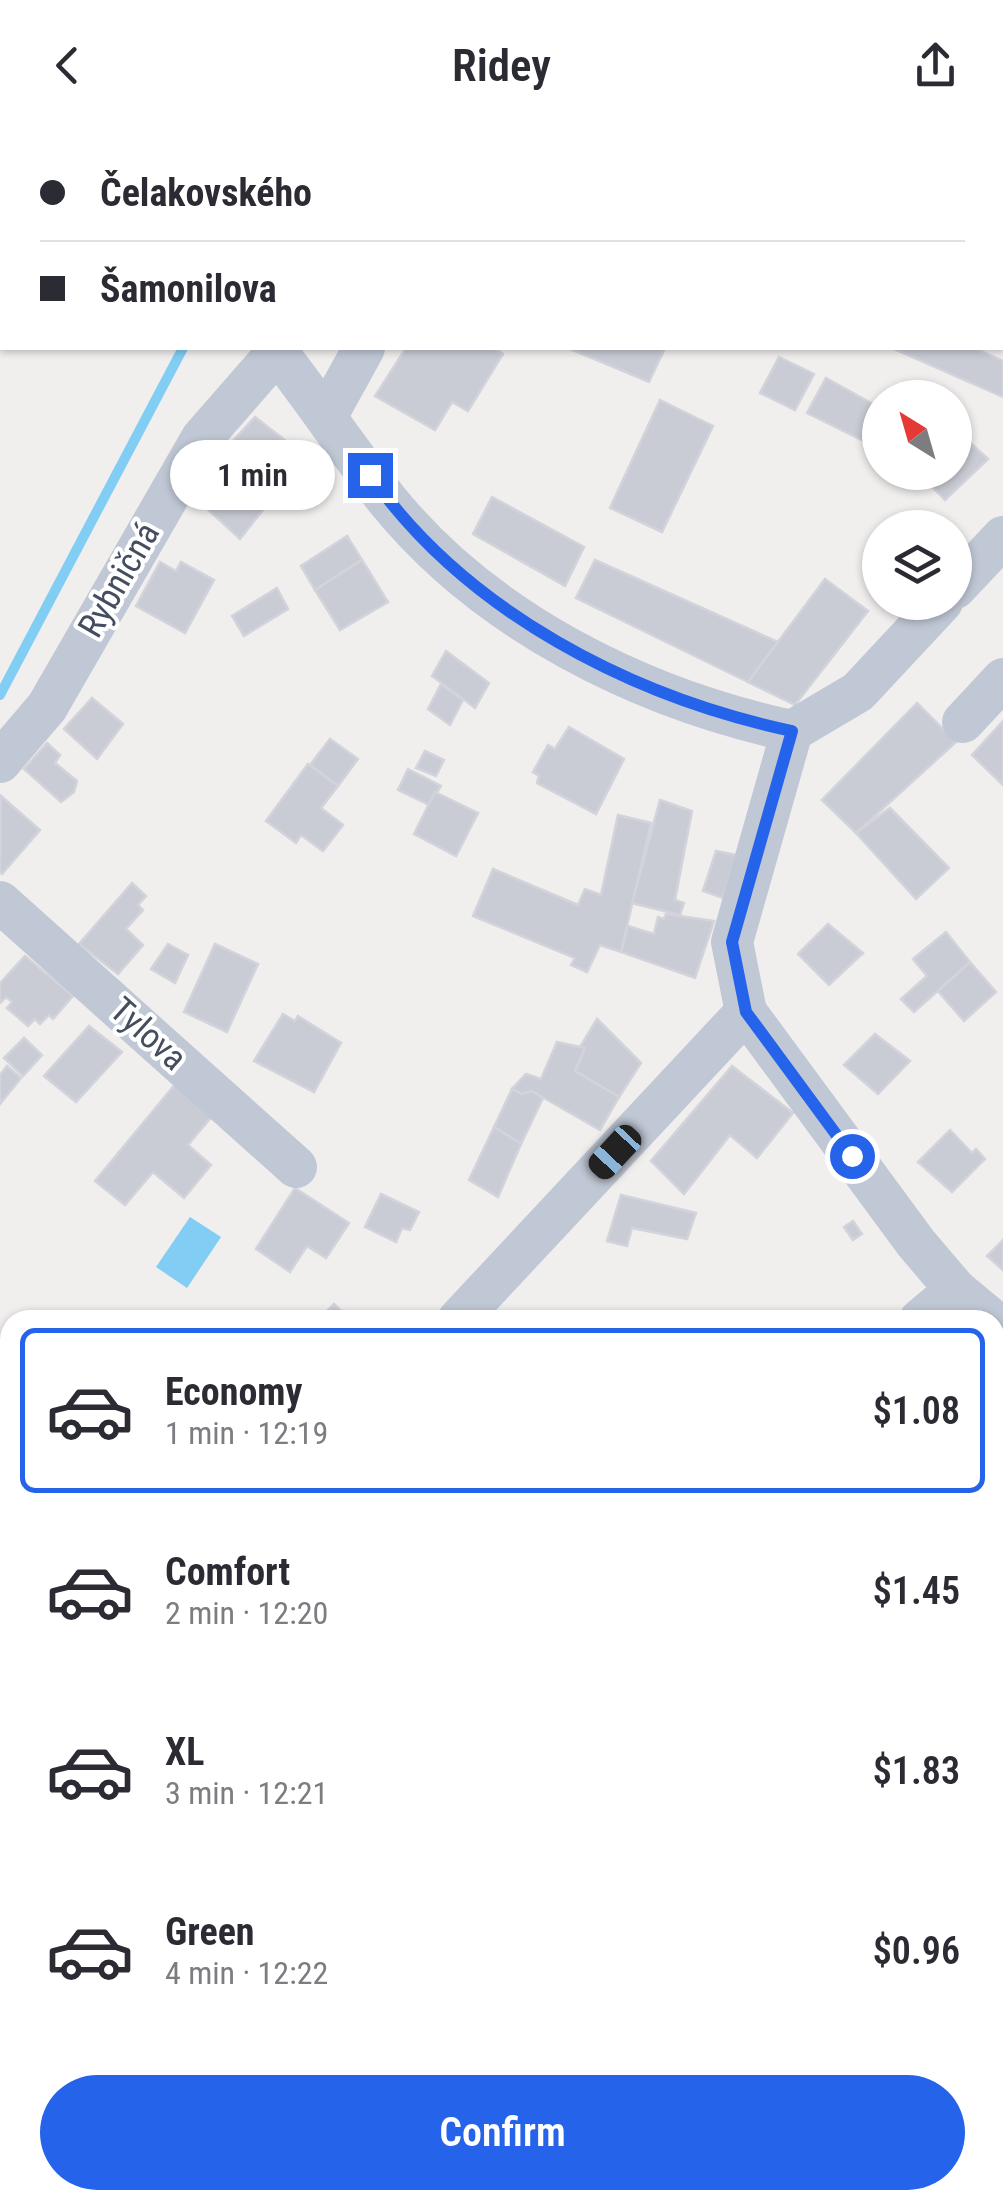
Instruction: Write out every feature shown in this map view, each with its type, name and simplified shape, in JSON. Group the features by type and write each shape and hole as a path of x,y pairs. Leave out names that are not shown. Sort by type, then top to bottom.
{"street":[{"path":"276,350 388,502 455,572 564,646 722,716 792,731 858,692 925,620"},
{"name":"Rybničná","path":"0,762 47,707 202,438 276,350"},
{"path":"327,415 363,350"},
{"path":"972,570 1003,537"},
{"path":"963,722 1003,678"},
{"path":"792,731 732,942 746,1012 956,1290 981,1310"},
{"name":"Tylova","path":"0,902 296,1167"},
{"path":"467,1310 746,1012"},
{"path":"932,1310 956,1290"}],"water":[{"path":"190,1217 221,1237 187,1288 156,1267"}],"building":[{"path":"405,350 496,350 503,354 468,411 452,402 435,430 375,396"},
{"path":"573,350 664,350 649,382"},
{"path":"897,350 978,350 1003,361 1003,397 972,380"},
{"path":"779,357 814,374 795,410 760,393"},
{"path":"826,378 862,398 862,440 807,413"},
{"path":"660,400 713,426 662,532 610,508"},
{"path":"255,417 300,452 275,478 231,443"},
{"path":"972,444 988,459 972,474"},
{"path":"215,461 254,494 250,500 263,510 240,539 188,491"},
{"path":"935,490 955,490 945,500"},
{"path":"492,497 584,547 565,586 473,534"},
{"path":"347,536 362,560 315,590 301,566"},
{"path":"362,560 388,602 340,630 315,590"},
{"path":"595,560 778,642 748,682 576,598"},
{"path":"160,562 176,571 181,562 214,580 185,633 136,606"},
{"path":"825,579 862,607 862,619 795,705 748,682"},
{"path":"277,588 288,609 244,636 232,616"},
{"path":"446,651 489,683 475,708 432,676"},
{"path":"441,684 463,700 450,725 428,709"},
{"path":"92,698 123,724 97,759 64,729"},
{"path":"917,703 956,742 856,833 822,800"},
{"path":"1003,721 1003,785 972,755"},
{"path":"569,727 624,759 596,814 537,783 539,776 533,772 548,745 555,749"},
{"path":"330,739 358,759 338,786 310,765"},
{"path":"47,743 60,755 55,763 77,781 74,792 61,802 24,769"},
{"path":"425,751 444,760 436,776 416,768"},
{"path":"308,764 338,786 321,808 343,825 323,851 301,835 296,843 266,821"},
{"path":"408,769 441,786 429,805 398,790"},
{"path":"435,792 478,813 456,856 414,834"},
{"path":"1,796 40,830 2,874 0,872"},
{"path":"660,800 692,811 675,900 684,903 680,915 632,903"},
{"path":"890,808 949,868 916,899 856,833"},
{"path":"618,815 651,823 621,952 600,945 587,972 571,965 575,958 473,916 493,869 578,905 585,889 601,895"},
{"path":"716,851 736,855 723,898 703,891"},
{"path":"132,883 146,896 138,905 143,910 126,929 143,945 118,974 79,944"},
{"path":"666,914 714,921 695,978 621,952 628,926 654,934 658,917 664,919"},
{"path":"828,924 863,953 829,985 798,954"},
{"path":"946,932 970,962 914,1012 901,999 927,976 913,959"},
{"path":"168,944 188,955 175,983 151,969"},
{"path":"215,944 258,964 227,1032 184,1012"},
{"path":"25,956 73,996 53,1019 49,1015 40,1024 35,1019 28,1026 7,1008 12,1002 6,997 0,1003 0,983"},
{"path":"970,962 996,992 964,1021 938,991"},
{"path":"283,1014 295,1021 298,1016 341,1043 314,1092 254,1061"},
{"path":"597,1019 641,1063 619,1097 575,1071 585,1048 580,1047"},
{"path":"89,1026 122,1052 76,1102 44,1076"},
{"path":"875,1034 910,1061 878,1094 844,1065"},
{"path":"24,1038 42,1055 23,1076 4,1058"},
{"path":"557,1042 585,1048 575,1071 619,1097 600,1130 532,1091 522,1094 512,1089 526,1074 541,1079"},
{"path":"7,1066 21,1078 0,1104 0,1075"},
{"path":"732,1066 793,1113 757,1158 730,1135 684,1194 651,1161"},
{"path":"177,1082 214,1114 188,1145 211,1165 184,1198 153,1172 125,1205 95,1181"},
{"path":"512,1089 522,1094 532,1091 543,1098 521,1144 494,1127"},
{"path":"494,1127 521,1144 498,1197 469,1180"},
{"path":"950,1130 972,1153 976,1149 985,1159 952,1192 918,1162"},
{"path":"295,1188 349,1223 326,1258 307,1246 290,1272 256,1249"},
{"path":"381,1194 419,1212 410,1230 402,1228 396,1242 365,1227"},
{"path":"621,1195 696,1213 687,1239 632,1228 627,1246 607,1241"},
{"path":"853,1221 862,1234 853,1240 844,1227"},
{"path":"1003,1240 1003,1270 987,1256"}],"waterway":[{"path":"0,695 182,350"}],"route":[{"path":"370,475 388,502 455,572 564,646 722,716 792,731 732,942 746,1012 852,1156"}]}
